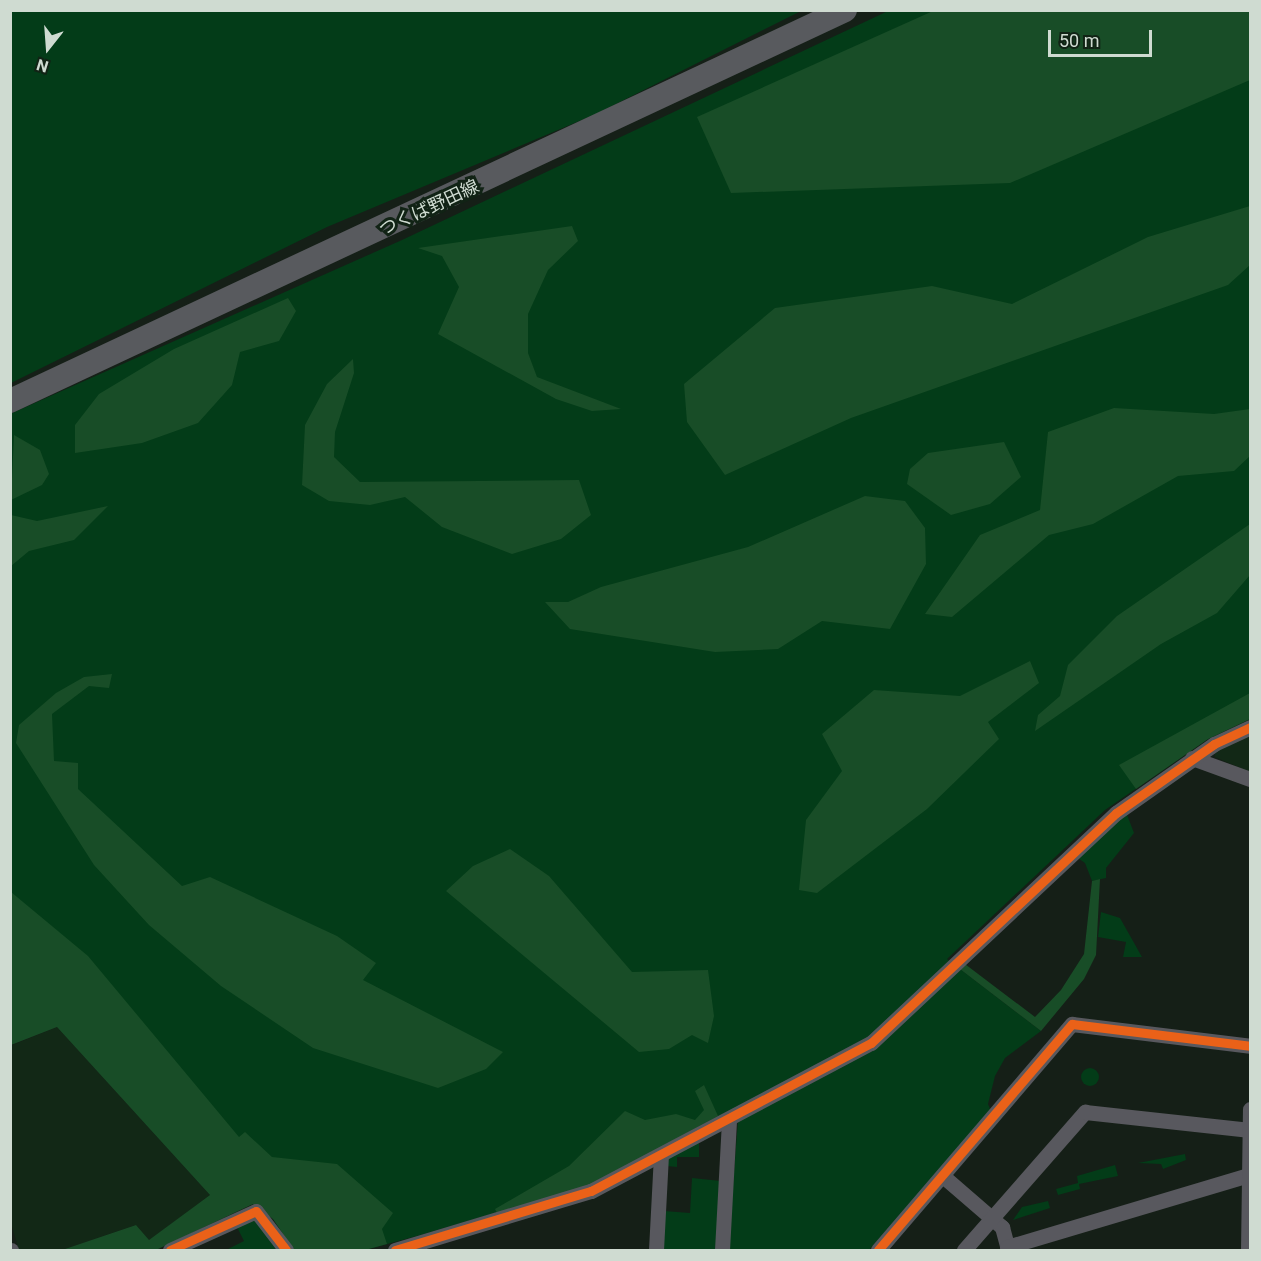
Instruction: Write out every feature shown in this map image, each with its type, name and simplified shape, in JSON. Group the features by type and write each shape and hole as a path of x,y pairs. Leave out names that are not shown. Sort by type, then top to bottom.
{"main road":[{"name":"つくば野田線","path":"10,401 845,10"}],"street":[{"path":"397,1250 591,1191 871,1043 1062,860 1192,758 1251,727"},
{"path":"1192,758 1251,779"},
{"path":"878,1251 944,1177 1072,1024 1251,1046"},
{"path":"1248,1251 1251,1109"},
{"path":"964,1251 1085,1112 1249,1130"},
{"path":"722,1251 729,1120"},
{"path":"656,1251 661,1155"},
{"path":"944,1177 1002,1227 1008,1249 1249,1175"},
{"path":"171,1251 256,1211 286,1251"}],"shaded area":[{"path":"1250,731 1250,772 1215,757 1214,749"},
{"path":"57,1027 210,1195 149,1241 136,1225 62,1250 19,1250 10,1220 10,1046"}],"green space":[{"path":"11,11 801,11 596,114 327,227 11,383"},
{"path":"888,11 1250,11 1250,719 1208,739 1105,810 947,959 1041,1031 1005,1058 995,1076 988,1104 991,1111 869,1250 728,1250 738,1121 593,1184 417,1236 365,1250 294,1250 273,1219 260,1205 248,1204 74,999 11,1017 10,414 402,240"},
{"path":"933,11 1250,11 1250,80 1010,183 731,193 697,117"},
{"path":"1250,206 1250,265 1228,285 851,418 725,475 687,422 684,384 775,308 932,286 1012,304 1148,237"},
{"path":"572,226 578,241 548,270 528,314 528,353 537,377 621,409 592,411 556,399 438,334 459,287 442,256 418,248"},
{"path":"288,298 296,311 279,341 240,352 232,385 198,423 142,443 75,453 75,425 99,394 174,349"},
{"path":"353,359 354,373 335,432 334,457 360,482 579,480 591,515 561,539 512,554 442,527 405,497 370,505 329,501 302,485 305,425 327,384"},
{"path":"1114,408 1214,414 1250,409 1250,456 1234,471 1178,476 1093,524 1049,535 952,617 925,614 980,535 1040,510 1048,432"},
{"path":"14,435 40,450 49,474 42,485 11,500"},
{"path":"1004,442 1021,477 990,504 951,515 907,484 910,469 928,453"},
{"path":"865,496 905,501 925,528 926,564 890,629 822,621 778,649 715,652 570,629 545,602 568,602 601,587 748,547"},
{"path":"108,506 74,540 29,551 11,566 11,515 37,521"},
{"path":"1250,524 1250,575 1217,613 1161,644 1035,731 1038,715 1060,696 1068,665 1117,616"},
{"path":"1030,661 1039,683 988,722 999,739 927,809 817,893 799,890 806,820 842,771 822,734 874,690 960,696"},
{"path":"112,674 109,688 89,686 52,714 54,761 78,763 78,789 182,886 210,877 337,936 376,963 363,980 503,1052 486,1069 438,1088 313,1048 221,986 149,925 94,865 16,743 19,725 56,693 84,677"},
{"path":"1250,693 1250,719 1208,739 1136,789 1119,765"},
{"path":"1126,812 1134,833 1106,868 1106,878 1092,881 1085,863 1075,856"},
{"path":"510,849 549,876 632,972 708,970 714,1016 708,1043 692,1035 669,1049 639,1052 446,891 473,866"},
{"path":"1100,879 1096,955 1084,979 1041,1031 956,966 961,961 1035,1017 1061,990 1084,954 1092,881"},
{"path":"11,892 88,956 239,1137 245,1132 272,1157 337,1164 393,1213 382,1229 387,1244 365,1250 294,1250 273,1219 253,1204 156,1250 62,1250 136,1225 149,1240 210,1195 57,1027 11,1045"},
{"path":"1101,912 1120,918 1142,957 1123,957 1126,942 1098,937"},
{"path":"1090,1068 1096,1071 1099,1077 1096,1083 1090,1086 1084,1083 1081,1077 1084,1071"},
{"path":"704,1085 718,1116 593,1184 497,1213 495,1209 569,1166 625,1111 645,1120 676,1114 695,1120 704,1110 695,1091"},
{"path":"699,1142 699,1157 677,1157 677,1167 667,1166 669,1158"},
{"path":"1185,1154 1186,1160 1163,1169 1161,1164 1138,1163"},
{"path":"1115,1165 1118,1176 1079,1184 1080,1189 1058,1195 1056,1189 1078,1183 1077,1176"},
{"path":"692,1178 721,1181 716,1250 661,1249 664,1211 690,1213"},
{"path":"1048,1201 1050,1208 1013,1220 1022,1207"},
{"path":"249,1220 256,1220 279,1250 226,1250 244,1241 237,1227"}],"cycle path":[{"path":"395,1250 591,1191 871,1043 1116,813 1214,744 1250,727"},
{"path":"878,1250 1072,1024 1250,1046"},
{"path":"170,1250 256,1211 286,1250"}]}
